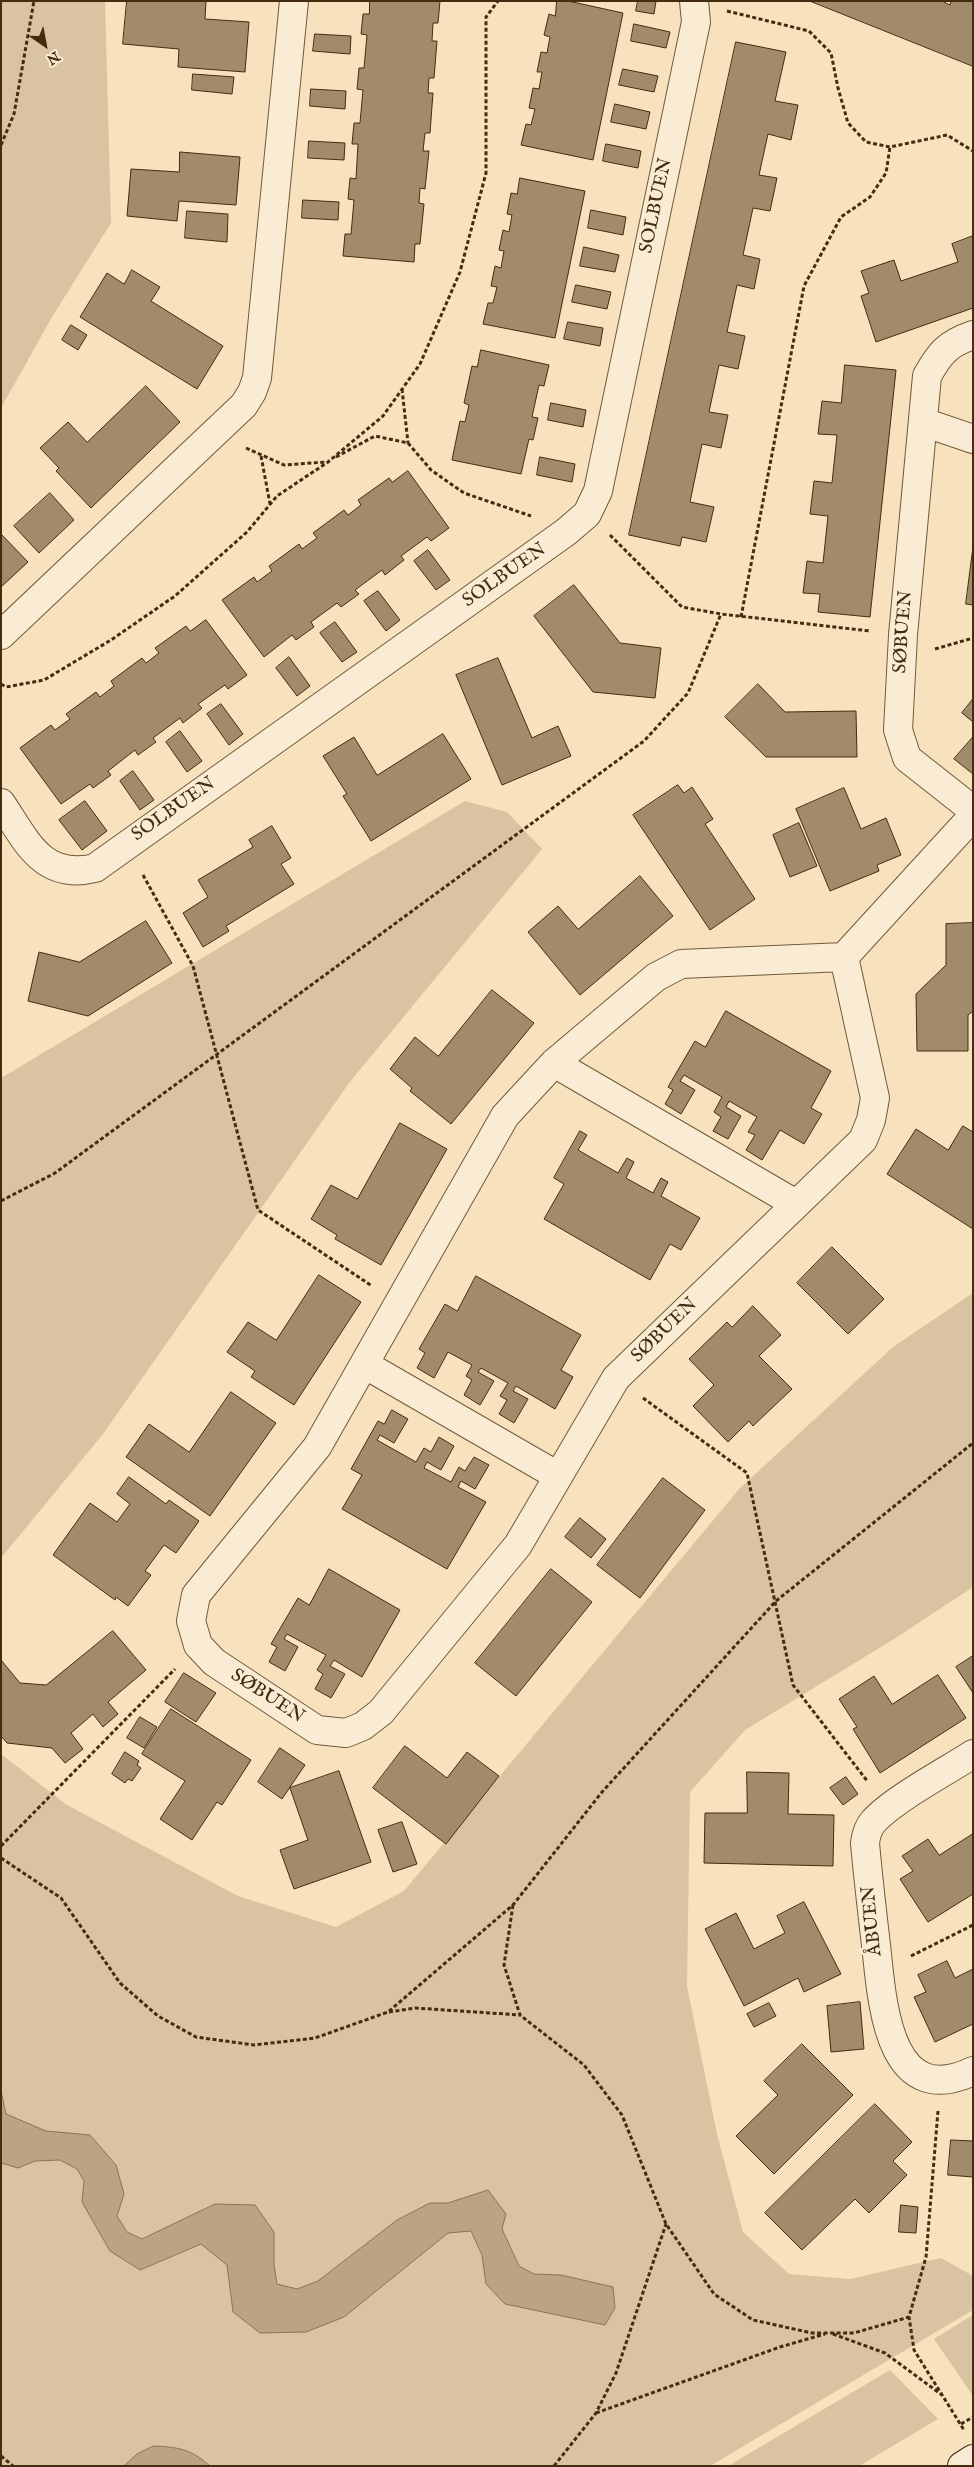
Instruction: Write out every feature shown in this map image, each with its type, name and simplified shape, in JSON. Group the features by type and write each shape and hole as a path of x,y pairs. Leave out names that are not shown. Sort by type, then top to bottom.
{"street":[{"path":"1,635 244,405 252,392 256,378 294,1"},
{"name":"SOLBUEN","path":"1,803 38,856 66,870 81,871 95,868 126,844 566,532 588,514 598,491 696,22 695,2"},
{"name":"SØBUEN","path":"973,335 963,338 941,353 927,376 903,635 898,730 907,758 973,810"},
{"path":"923,422 973,439"},
{"path":"198,1646 191,1621 196,1595 317,1447 505,1116 554,1063 656,977 681,964 844,957 973,816"},
{"name":"SØBUEN","path":"198,1646 214,1662 317,1730 346,1733 362,1726 381,1712 518,1545 616,1378 863,1140 871,1120 875,1098 844,957"},
{"path":"554,1063 796,1204"},
{"path":"364,1364 558,1476"},
{"name":"ÅBUEN","path":"973,1754 889,1808 874,1821 867,1831 865,1843 879,1972 888,2033 905,2063 920,2076 940,2080 956,2078 973,2071"},
{"path":"962,2466 973,2459"}],"path":[{"path":"1,145 14,114 34,1"},
{"path":"221,426 249,450 284,465 328,462 384,416 420,364 460,272 486,173 484,83 486,17 498,1"},
{"path":"695,2 809,31 831,53 848,123 866,142 890,147 947,135 973,151"},
{"path":"741,617 804,286 842,217 870,197 886,173 890,147"},
{"path":"402,389 408,443 431,470 464,493 532,516 566,532"},
{"path":"1,684 6,687 44,680 111,640 175,596 247,532 277,496 328,462 375,436 408,443"},
{"path":"261,455 270,504"},
{"path":"588,514 682,607 741,617 903,635"},
{"path":"1,1201 54,1172 644,741 688,693 721,614"},
{"path":"126,844 192,966 258,1210 399,1304"},
{"path":"616,1378 747,1473 793,1685 889,1808"},
{"path":"388,2012 513,1905 602,1792 776,1601 973,1443"},
{"path":"1,1846 198,1646"},
{"path":"1,1858 61,1898 120,1983 158,2016 196,2036 254,2046 315,2038 388,2012 415,2008 520,2015 584,2065 622,2114 666,2224 714,2294 753,2320 812,2333 854,2334 908,2317"},
{"path":"513,1905 504,1965 520,2015"},
{"path":"879,1972 973,1925"},
{"path":"940,2080 926,2258 908,2317 914,2350 966,2432"},
{"path":"554,2466 596,2413 616,2372 666,2224"},
{"path":"596,2413 780,2347 829,2333 885,2354 946,2398"},
{"path":"961,2424 973,2417"},
{"path":"1,2456 13,2466"}],"shaded area":[{"path":"1,1 105,1 111,223 52,317 1,408"},
{"path":"465,801 507,812 542,849 349,1083 103,1434 1,1558 1,1078"},
{"path":"973,1293 973,1587 894,1639 745,1730 690,1792 687,1986 717,2134 743,2232 789,2274 850,2279 941,2258 973,2276 973,2310 710,2466 1,2466 1,1754 67,1805 238,1896 336,1927 404,1891 740,1488 893,1347"},
{"path":"1,2091 6,2114 46,2131 90,2135 116,2165 124,2194 117,2216 127,2232 142,2239 215,2204 255,2205 274,2232 274,2265 277,2284 297,2289 318,2281 397,2220 430,2203 448,2203 488,2190 506,2214 502,2229 519,2266 534,2274 561,2275 613,2287 615,2308 605,2325 505,2304 486,2284 482,2255 471,2231 448,2233 344,2317 306,2332 260,2333 233,2312 227,2265 201,2244 140,2270 110,2251 82,2202 84,2181 77,2169 60,2160 35,2161 18,2168 1,2163"},
{"path":"973,2315 973,2396 934,2339"},
{"path":"890,2370 938,2419 859,2466 728,2466"},
{"path":"154,2446 170,2447 190,2452 210,2466 124,2466 137,2454"}],"building":[{"path":"127,1 206,1 205,19 249,22 245,72 178,67 179,49 123,44"},
{"path":"370,1 440,1 438,23 433,23 432,41 437,41 434,78 429,78 428,93 433,93 430,133 425,133 423,151 429,151 425,189 420,188 419,203 424,204 420,244 415,244 414,262 343,256 345,234 351,234 354,200 348,199 350,178 356,179 358,144 352,144 354,123 360,123 363,90 357,89 359,68 364,68 367,35 361,34 363,14 369,14"},
{"path":"557,1 568,1 623,13 593,160 521,145 526,124 531,125 535,109 529,108 533,88 539,89 542,72 537,72 541,52 547,53 550,37 544,35 549,14 555,16"},
{"path":"638,1 656,1 654,14 636,11"},
{"path":"810,1 942,1 950,5 951,1 973,1 973,66"},
{"path":"634,24 670,32 666,48 631,41"},
{"path":"315,34 351,36 350,54 313,51"},
{"path":"736,42 786,52 775,101 798,105 791,140 768,134 759,175 777,178 770,211 753,208 743,255 760,259 754,289 737,285 727,332 745,336 738,369 719,365 709,412 728,415 721,448 702,444 690,502 714,507 706,542 682,537 680,546 629,535"},
{"path":"623,69 658,76 654,92 619,85"},
{"path":"193,74 234,77 232,94 192,90"},
{"path":"311,89 346,91 345,109 310,106"},
{"path":"615,104 650,112 646,129 611,122"},
{"path":"309,141 345,143 344,160 308,158"},
{"path":"606,144 641,151 638,168 603,161"},
{"path":"180,152 240,157 236,205 179,201 177,221 127,216 131,169 179,172"},
{"path":"520,178 585,191 555,338 483,324 488,303 493,303 497,287 491,286 495,266 501,268 504,251 499,250 503,230 509,232 512,215 507,214 511,193 517,194"},
{"path":"303,200 339,202 338,220 302,218"},
{"path":"591,210 626,217 623,235 588,228"},
{"path":"187,211 228,214 227,242 185,238"},
{"path":"973,236 973,308 876,342 861,296 869,293 861,271 894,260 901,281 958,262 952,244"},
{"path":"584,247 619,255 615,272 580,266"},
{"path":"132,270 160,287 151,301 223,346 197,389 80,317 107,273 124,284"},
{"path":"576,285 611,292 607,309 572,302"},
{"path":"568,322 603,328 600,346 564,339"},
{"path":"71,325 87,335 78,350 62,340"},
{"path":"481,350 549,365 544,386 539,385 532,417 538,418 533,440 529,439 521,474 452,460 460,421 465,422 469,405 464,403 472,366 477,367"},
{"path":"845,365 896,370 870,617 818,612 820,594 803,593 807,561 823,563 828,516 810,514 814,481 832,483 837,435 818,434 822,401 841,403"},
{"path":"146,386 180,422 91,508 56,471 59,468 40,448 68,422 87,442"},
{"path":"551,403 586,410 583,427 548,420"},
{"path":"540,457 575,464 572,482 537,475"},
{"path":"408,471 449,528 431,541 427,537 401,556 404,560 385,575 382,570 355,590 359,594 341,607 337,603 311,622 314,627 296,640 292,635 264,657 222,600 254,577 257,582 272,571 269,566 299,544 302,549 317,538 313,533 344,510 348,515 361,505 358,500 389,478 392,482"},
{"path":"50,493 74,520 39,553 14,526"},
{"path":"1,534 28,562 1,587"},
{"path":"973,547 973,605 966,604"},
{"path":"428,550 450,580 436,590 414,561"},
{"path":"574,585 620,643 661,648 655,698 593,692 534,616"},
{"path":"378,591 400,620 386,631 364,601"},
{"path":"206,620 247,675 228,689 225,685 198,704 202,708 183,723 180,718 153,738 156,742 138,755 135,750 108,771 111,775 93,788 90,784 61,804 20,748 51,725 55,730 70,719 66,714 96,692 100,697 114,686 111,681 142,658 146,663 159,653 155,648 186,626 190,631"},
{"path":"335,622 357,652 342,662 320,633"},
{"path":"289,657 310,686 297,696 276,668"},
{"path":"498,658 532,738 558,726 571,756 502,785 456,675"},
{"path":"758,684 785,712 856,711 857,757 766,757 725,717"},
{"path":"973,699 973,722 962,713"},
{"path":"221,704 243,734 229,745 207,714"},
{"path":"180,731 202,761 187,772 166,742"},
{"path":"443,734 471,779 371,841 343,796 347,794 323,756 354,737 377,775"},
{"path":"973,737 973,774 954,759"},
{"path":"133,771 154,800 140,810 120,781"},
{"path":"678,785 684,793 692,787 713,819 705,824 755,899 710,930 633,815"},
{"path":"844,788 861,829 886,818 901,855 877,865 879,871 830,891 796,809"},
{"path":"85,801 107,831 82,850 59,820"},
{"path":"799,823 817,866 790,877 773,835"},
{"path":"272,826 291,858 281,864 294,884 226,926 229,931 203,947 183,913 208,897 198,880 253,847 249,840"},
{"path":"640,876 673,916 580,995 528,932 558,906 578,929"},
{"path":"146,921 172,963 88,1016 28,1001 39,952 79,962"},
{"path":"973,923 973,1011 968,1015 968,1051 917,1051 916,994 946,965 946,924"},
{"path":"492,990 534,1023 451,1124 410,1091 412,1088 390,1069 415,1037 438,1056"},
{"path":"726,1011 831,1071 811,1108 822,1114 804,1144 780,1130 762,1160 746,1150 755,1135 748,1132 757,1117 729,1101 726,1107 741,1116 728,1139 713,1131 721,1117 714,1112 722,1097 684,1075 680,1081 695,1090 681,1114 665,1104 673,1090 668,1087 695,1041 705,1047"},
{"path":"400,1123 447,1149 381,1265 335,1239 337,1235 311,1219 331,1185 357,1199"},
{"path":"963,1126 973,1132 973,1229 887,1174 916,1129 948,1150"},
{"path":"580,1131 587,1135 578,1150 618,1173 627,1158 634,1162 626,1178 653,1193 661,1178 668,1182 661,1196 700,1218 681,1250 670,1244 650,1280 544,1219 564,1184 554,1178"},
{"path":"832,1247 884,1299 848,1334 797,1283"},
{"path":"319,1275 361,1302 294,1405 251,1377 255,1371 227,1352 248,1322 276,1340"},
{"path":"476,1276 581,1335 561,1370 573,1377 555,1409 516,1386 513,1391 528,1399 514,1423 499,1414 507,1400 500,1396 508,1383 481,1368 478,1372 494,1381 480,1405 464,1395 472,1380 466,1376 472,1365 448,1352 434,1378 417,1368 425,1353 419,1349 445,1304 457,1311"},
{"path":"753,1306 781,1335 759,1356 792,1389 753,1426 749,1421 728,1442 693,1406 714,1385 689,1359 727,1322 732,1327"},
{"path":"231,1392 276,1423 210,1516 126,1457 149,1424 189,1452"},
{"path":"392,1410 408,1419 394,1443 380,1435 377,1440 416,1462 424,1448 431,1452 439,1437 454,1446 441,1470 427,1462 424,1468 451,1482 459,1467 465,1471 474,1457 489,1465 475,1489 461,1481 458,1487 486,1502 447,1569 342,1509 362,1475 351,1469 378,1421 384,1424"},
{"path":"129,1477 166,1504 169,1500 199,1521 176,1553 164,1545 145,1571 151,1575 128,1606 116,1597 115,1600 53,1555 90,1503 117,1522 130,1504 117,1494"},
{"path":"663,1478 705,1510 640,1598 597,1565"},
{"path":"580,1518 606,1539 591,1558 565,1537"},
{"path":"329,1569 400,1610 362,1677 334,1660 330,1666 345,1674 331,1698 315,1689 323,1674 317,1670 326,1655 287,1634 284,1639 298,1647 285,1671 269,1662 277,1647 271,1644 298,1598 309,1605"},
{"path":"551,1569 592,1602 516,1696 475,1663"},
{"path":"113,1631 146,1670 108,1702 118,1714 103,1727 93,1714 71,1733 83,1749 65,1763 52,1748 7,1743 1,1736 1,1660 20,1683 46,1685"},
{"path":"973,1656 973,1693 956,1667"},
{"path":"184,1673 216,1693 196,1722 165,1702"},
{"path":"938,1675 966,1718 880,1773 853,1729 857,1727 839,1699 874,1676 892,1704"},
{"path":"171,1709 251,1760 222,1805 217,1802 192,1840 160,1819 185,1781 142,1754"},
{"path":"140,1717 157,1727 144,1748 127,1738"},
{"path":"405,1746 447,1778 467,1752 499,1776 446,1844 373,1788"},
{"path":"280,1748 305,1765 282,1799 258,1782"},
{"path":"125,1752 139,1761 137,1765 141,1768 132,1781 128,1779 125,1783 112,1774"},
{"path":"339,1771 371,1862 294,1889 280,1850 308,1840 290,1788"},
{"path":"747,1772 789,1773 788,1814 834,1815 833,1866 704,1863 705,1813 747,1813"},
{"path":"846,1777 858,1794 843,1805 830,1788"},
{"path":"402,1822 417,1864 393,1872 378,1830"},
{"path":"973,1834 973,1894 928,1922 900,1879 913,1871 902,1856 928,1839 939,1855"},
{"path":"804,1902 841,1974 804,1992 798,1978 744,2006 705,1929 736,1913 754,1949 785,1933 777,1916"},
{"path":"947,1961 955,1978 973,1969 973,2024 935,2042 914,1997 926,1992 918,1975"},
{"path":"860,2002 864,2049 831,2052 827,2006"},
{"path":"769,2003 776,2016 754,2027 747,2014"},
{"path":"802,2044 853,2095 774,2174 736,2136 778,2095 764,2081"},
{"path":"875,2104 912,2142 893,2161 907,2175 869,2213 855,2199 802,2250 765,2213"},
{"path":"951,2140 973,2141 973,2177 948,2175"},
{"path":"901,2205 918,2207 916,2233 899,2232"}]}
